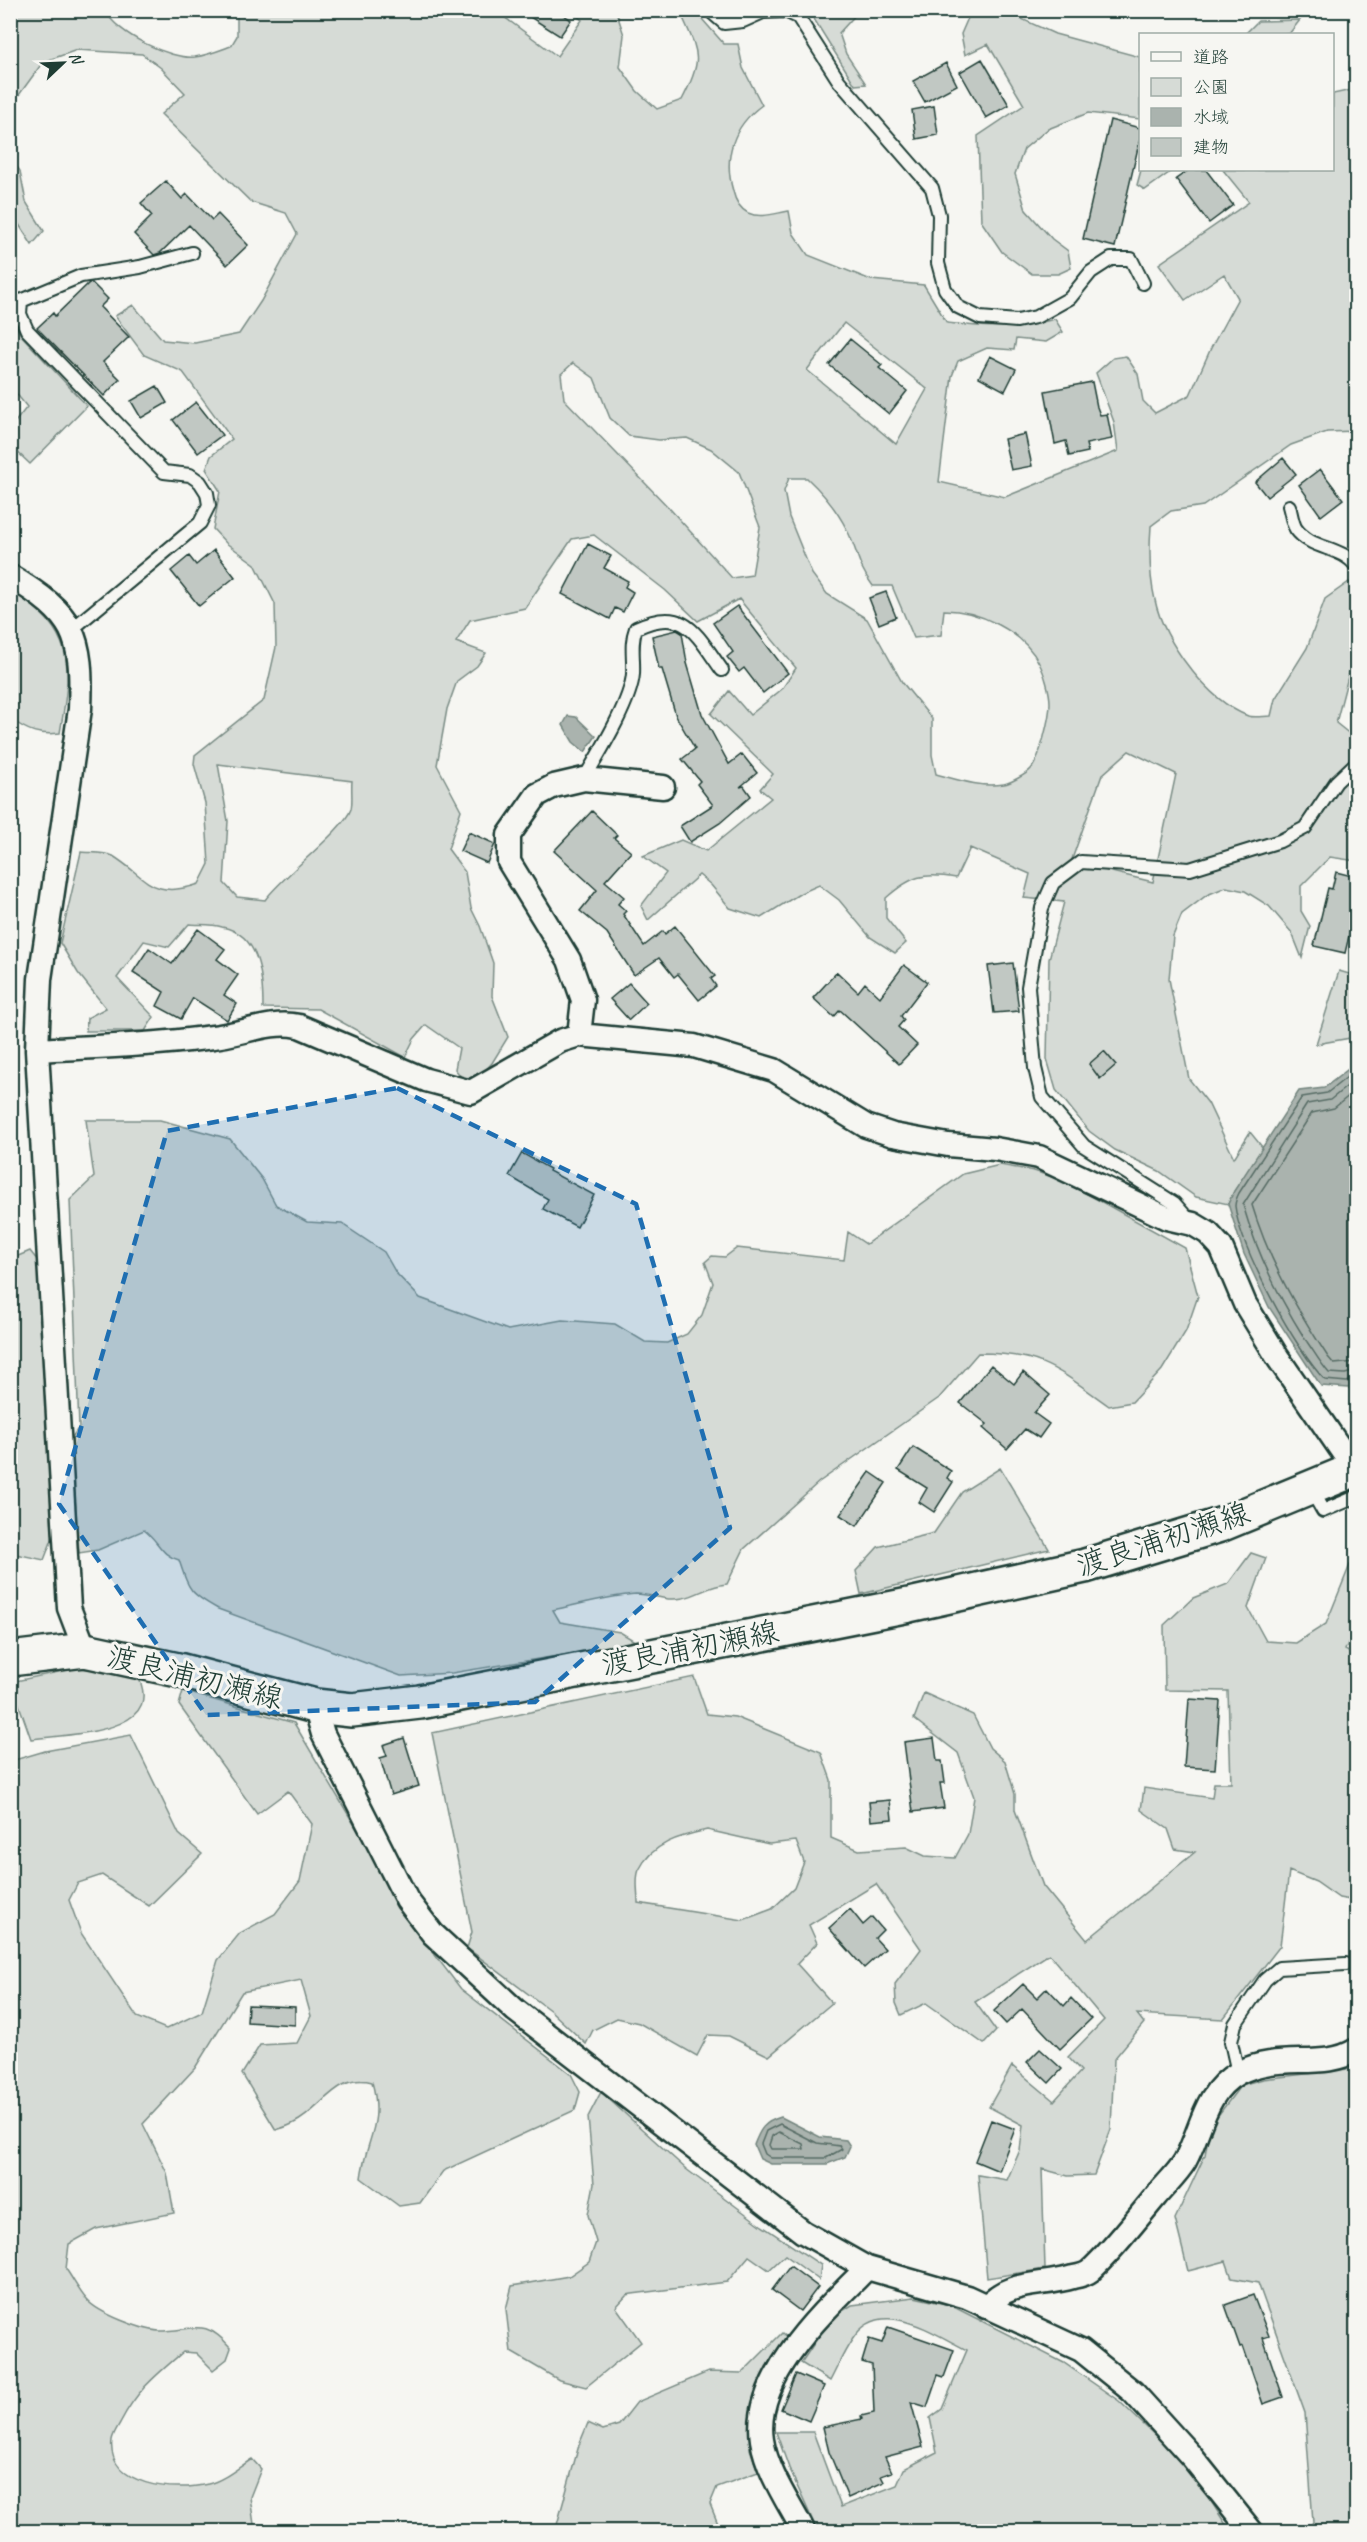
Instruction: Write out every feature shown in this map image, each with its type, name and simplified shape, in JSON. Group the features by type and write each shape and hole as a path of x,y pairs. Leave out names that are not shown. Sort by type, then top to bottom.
{"main road":[{"name":"渡良浦初瀬線","path":"10,1659 86,1650 178,1670 315,1706 352,1710 420,1702 909,1605 1085,1566 1220,1525 1354,1469"}],"street":[{"path":"10,576 45,600 71,630 79,645 82,669 80,709 43,955 37,1050 69,1608 86,1650"},
{"path":"579,1035 583,1000 573,970 509,862 509,835 537,795 554,786 584,780 663,787"},
{"path":"37,1050 165,1043 217,1037 285,1023 299,1026 434,1083 471,1092 560,1041 579,1035 694,1046 729,1056 774,1071 866,1126 893,1135 948,1145 995,1149 1039,1157 1167,1218 1193,1224 1208,1233 1221,1247 1245,1304 1278,1358 1354,1469"},
{"path":"315,1706 323,1734 407,1900 433,1934 515,2010 803,2232 867,2268 967,2297 1081,2350 1133,2392 1192,2457 1251,2532"},
{"path":"986,2307 997,2294 1016,2287 1060,2281 1088,2273 1184,2162 1210,2099 1220,2085 1238,2073 1277,2060 1328,2060 1356,2050"},
{"path":"804,2532 769,2463 762,2439 762,2420 778,2372 813,2322 867,2268"}],"lane":[{"path":"709,10 723,22 743,21 763,12 785,11 798,17 839,81 933,188 939,215 938,263 945,289 958,307 980,318 1017,321 1036,317 1070,298 1091,272 1111,259 1131,259 1143,283"},
{"path":"71,630 200,523 209,505 207,493 200,482 190,475 164,472 27,330 16,300 81,276 140,267 192,253"},
{"path":"1289,506 1296,528 1321,546 1340,552 1356,566"},
{"path":"584,780 627,694 633,674 631,658 636,628 666,618 680,620 696,633 722,670"},
{"path":"1193,1224 1174,1203 1084,1146 1042,1097 1035,1068 1028,987 1042,908 1053,883 1081,862 1191,869 1280,841 1305,828 1336,782 1356,763"},
{"path":"1238,2073 1230,2042 1235,2024 1265,1980 1279,1968 1346,1964"}],"highlighted area":[{"path":"397,1088 636,1204 730,1528 535,1702 206,1715 59,1504 167,1131"}],"green space":[{"path":"11,11 106,11 120,28 145,43 172,54 195,57 231,46 237,36 237,11 496,11 557,56 582,20 570,11 616,11 624,35 620,67 637,91 657,109 682,100 694,73 695,46 680,11 695,11 724,44 738,44 743,68 762,105 752,113 737,132 730,154 730,178 735,198 742,209 758,216 789,211 793,233 808,255 871,280 924,285 947,323 1002,327 1028,325 1055,319 1063,332 1046,342 1016,339 1014,350 987,348 958,361 952,376 939,482 1005,497 1118,451 1114,422 1096,373 1113,358 1126,356 1138,374 1143,401 1155,413 1190,395 1211,348 1238,298 1224,274 1185,300 1159,264 1249,202 1224,171 1334,171 1334,94 1356,89 1356,431 1327,432 1291,445 1203,506 1171,511 1151,526 1152,582 1155,600 1167,633 1177,651 1203,684 1233,708 1248,716 1271,716 1275,699 1307,648 1325,599 1349,582 1356,589 1356,646 1336,723 1356,739 1356,861 1330,857 1301,886 1301,911 1310,926 1302,958 1292,933 1269,906 1245,891 1226,887 1207,895 1182,914 1173,936 1169,979 1189,1079 1208,1103 1234,1158 1250,1132 1263,1148 1234,1191 1228,1204 1196,1197 1159,1171 1115,1150 1089,1131 1056,1090 1047,1059 1049,959 1064,902 1024,898 1030,874 970,848 956,878 926,876 910,880 886,898 886,918 906,943 895,953 870,937 839,900 819,885 801,893 761,918 730,908 711,885 699,875 648,920 641,906 666,873 643,856 681,840 706,851 771,798 760,789 773,774 711,714 729,691 750,715 782,689 796,668 739,599 698,621 665,590 594,535 572,539 525,608 470,620 456,642 486,653 477,666 457,681 447,709 437,765 461,810 448,849 465,872 471,908 493,963 492,996 508,1037 492,1063 479,1077 462,1078 455,1069 459,1048 426,1025 414,1039 405,1057 318,1009 263,1008 260,971 252,948 235,931 214,925 189,924 169,947 144,941 117,978 154,1017 145,1031 86,1031 87,1018 106,1008 78,973 60,943 81,852 113,856 143,879 160,888 183,888 199,884 209,864 205,803 194,764 195,755 264,700 276,647 275,604 255,564 226,543 213,529 220,491 206,469 211,456 232,439 183,372 144,355 115,316 133,305 163,340 195,343 239,334 261,301 297,234 286,213 251,202 161,114 185,93 161,68 142,54 77,50 43,62 11,106","holes":["844,323 927,389 896,444 807,370","573,363 594,378 610,418 629,436 659,440 687,438 711,449 739,472 760,527 752,575 732,578 671,510 564,399 561,374","789,478 807,478 824,496 843,523 873,586 892,586 914,638 941,635 944,610 957,611 998,624 1022,641 1032,652 1043,672 1048,688 1050,709 1041,747 1029,771 1010,782 995,785 970,783 936,774 932,755 932,719 902,682 867,619 827,594 812,574 789,517 784,491","1129,751 1176,774 1153,882 1071,862 1102,775","218,764 352,781 352,806 346,818 265,900 237,897 224,883 228,821"]},
{"path":"809,11 859,11 839,33 846,54 866,84 855,85"},
{"path":"971,11 1004,11 1055,34 1139,57 1139,119 1088,113 1048,129 1024,149 1015,174 1026,210 1052,239 1068,251 1071,268 1058,274 1032,274 1002,252 981,221 978,136 1024,105 988,44 965,55 961,34"},
{"path":"1300,20 1290,33 1246,33 1258,21"},
{"path":"11,159 20,171 26,202 44,231 32,245 11,212"},
{"path":"1141,171 1172,171 1145,190 1137,185"},
{"path":"11,317 21,335 87,406 30,464 11,446 11,427 27,407 11,387"},
{"path":"10,590 32,605 47,620 58,635 64,651 67,687 60,733 34,732 11,719"},
{"path":"1339,971 1356,976 1356,1037 1316,1044"},
{"path":"86,1120 160,1120 230,1139 262,1179 276,1205 307,1222 342,1224 384,1252 396,1273 420,1298 508,1330 562,1320 615,1324 645,1342 667,1343 687,1334 702,1315 713,1283 705,1262 712,1256 725,1257 737,1248 844,1260 848,1232 866,1244 963,1174 1000,1165 1034,1171 1064,1181 1185,1248 1198,1296 1186,1331 1162,1370 1132,1402 1109,1406 1062,1373 1035,1360 1019,1356 978,1353 939,1398 819,1482 744,1549 727,1584 677,1599 636,1594 605,1598 553,1610 560,1622 620,1632 638,1643 452,1673 401,1676 218,1609 191,1590 179,1560 168,1555 144,1530 98,1550 79,1553 71,1439 79,1427 70,1200 94,1177"},
{"path":"30,1251 38,1261 53,1537 44,1560 11,1553 11,1259"},
{"path":"1000,1468 1049,1549 861,1594 856,1571 878,1547 934,1533 962,1492"},
{"path":"1356,1550 1356,1625 1345,1650 1356,1656 1356,1901 1339,1898 1316,1882 1289,1871 1280,1946 1223,2019 1137,2014 1144,2023 1114,2059 1111,2129 1094,2175 1068,2176 1042,2169 1045,2269 987,2278 978,2175 1007,2180 1020,2150 1023,2125 989,2107 1012,2066 1054,2101 1081,2071 1068,2057 1104,2020 1049,1954 975,2002 996,2031 984,2044 926,2003 901,2015 896,2003 895,1984 921,1949 876,1884 809,1925 817,1943 797,1964 832,2003 769,2056 729,2036 708,2035 697,2056 639,2023 617,2018 593,2030 586,2044 551,2011 467,1948 472,1932 432,1733 694,1677 707,1714 735,1717 821,1752 831,1780 831,1838 859,1850 906,1847 925,1856 955,1858 968,1834 974,1797 958,1753 914,1719 924,1693 973,1715 990,1748 1005,1761 1015,1794 1015,1810 1043,1886 1087,1940 1195,1852 1175,1849 1168,1829 1141,1810 1144,1788 1212,1798 1214,1783 1231,1783 1228,1691 1165,1690 1164,1625 1193,1598 1228,1584 1251,1553 1266,1558 1248,1608 1266,1641 1296,1643 1326,1624","holes":["707,1830 769,1844 796,1841 804,1862 794,1888 772,1909 743,1920 638,1903 639,1870 651,1853 668,1842"]},
{"path":"77,1668 136,1673 143,1693 140,1708 128,1719 110,1727 90,1732 31,1739 11,1682"},
{"path":"183,1691 294,1723 419,1934 461,1989 571,2074 580,2092 575,2110 443,2171 420,2203 399,2206 361,2178 375,2121 375,2097 372,2082 360,2081 339,2087 304,2117 276,2130 242,2074 260,2045 297,2043 311,2016 301,1980 242,1992 195,2068 143,2124 167,2173 174,2213 96,2229 69,2244 66,2269 87,2300 110,2315 142,2328 159,2331 205,2329 213,2332 231,2348 227,2359 213,2370 196,2353 183,2352 155,2376 133,2401 115,2431 112,2440 113,2456 120,2468 131,2477 146,2483 179,2487 214,2482 252,2459 261,2469 250,2497 255,2531 11,2532 11,1761 45,1751 131,1735 179,1834 202,1854 149,1906 102,1875 78,1883 69,1900 81,1933 137,2017 166,2029 202,2012 218,1960 240,1933 275,1914 300,1881 312,1824 288,1791 257,1814 179,1705"},
{"path":"1356,2068 1356,2531 1307,2531 1313,2522 1305,2413 1258,2283 1232,2278 1226,2261 1188,2271 1175,2219 1205,2155 1210,2126 1241,2085 1263,2079"},
{"path":"601,2092 686,2169 762,2226 821,2265 819,2280 785,2255 769,2270 749,2256 727,2282 627,2295 616,2307 641,2342 586,2387 559,2380 511,2352 506,2309 512,2286 569,2276 589,2262 596,2242 588,2215 594,2184 588,2117"},
{"path":"914,2297 950,2305 1064,2363 1119,2401 1191,2470 1230,2531 817,2530 789,2468 776,2432 813,2432 841,2507 897,2485 904,2469 937,2452 930,2418 942,2409 967,2350 907,2322 891,2319 877,2320 864,2327 852,2340 830,2381 801,2363 831,2318 852,2305"},
{"path":"782,2333 790,2340 752,2414 750,2449 758,2472 717,2487 710,2504 718,2524 725,2531 555,2532 579,2445 588,2423 603,2430 619,2425 637,2402 708,2372 742,2373"}],"water":[{"path":"568,716 576,717 596,736 585,752 573,742 563,725"},
{"path":"1356,1063 1356,1331 1354,1335 1356,1383 1349,1388 1321,1386 1269,1307 1244,1254 1228,1204 1234,1191 1299,1091 1324,1088"},
{"path":"781,2117 820,2137 846,2140 850,2146 845,2157 827,2164 771,2164 760,2159 754,2145 758,2135 763,2127"}],"building":[{"path":"519,10 557,10 571,20 560,36"},
{"path":"982,59 1009,105 986,118 960,72"},
{"path":"946,63 957,85 925,102 913,81"},
{"path":"934,106 938,135 916,139 912,110"},
{"path":"1110,120 1139,128 1139,143 1115,247 1083,239"},
{"path":"1188,171 1207,171 1233,205 1209,223 1176,179"},
{"path":"166,181 182,199 187,194 212,220 218,214 248,245 227,265 189,225 160,253 154,255 134,234 152,216 141,203"},
{"path":"89,283 92,283 108,299 100,307 129,337 103,362 120,379 104,396 37,328 53,313 55,316"},
{"path":"850,339 882,365 879,368 907,391 889,414 829,365"},
{"path":"990,356 1016,369 1005,391 979,377"},
{"path":"1092,382 1100,415 1107,414 1112,439 1086,444 1088,452 1069,456 1066,441 1055,444 1045,391"},
{"path":"157,386 167,403 141,418 131,401"},
{"path":"196,402 222,435 198,453 173,420"},
{"path":"1025,434 1032,466 1011,470 1004,439"},
{"path":"1283,458 1296,474 1267,497 1255,482"},
{"path":"1320,469 1343,499 1321,516 1299,485"},
{"path":"588,544 611,556 604,568 628,581 625,587 633,592 623,612 615,608 610,619 562,594"},
{"path":"214,550 235,577 199,606 171,571 189,556 196,565"},
{"path":"886,592 896,617 879,624 869,598"},
{"path":"737,606 788,673 763,693 744,668 739,672 727,657 733,652 713,623"},
{"path":"677,630 682,633 687,663 702,714 729,764 742,754 757,773 740,787 744,786 751,796 720,823 690,842 680,826 713,805 697,784 700,781 682,759 695,749 676,716 662,669 659,669 652,636"},
{"path":"592,811 617,835 614,838 631,852 605,881 624,897 618,904 626,911 623,914 644,946 663,931 665,934 675,926 715,976 711,979 716,986 699,1000 678,974 674,977 659,958 634,975 607,933 580,911 597,890 554,851"},
{"path":"469,832 495,844 487,863 460,851"},
{"path":"1336,872 1356,877 1356,906 1345,953 1314,946 1328,888 1332,889"},
{"path":"198,929 225,949 217,959 238,975 224,995 237,1004 227,1020 193,998 181,1019 157,1006 164,992 133,972 149,948 172,964"},
{"path":"1013,963 1019,1011 994,1013 988,966"},
{"path":"904,965 927,982 901,1016 904,1020 898,1027 917,1045 899,1064 840,1010 834,1017 813,998 837,972 858,992 865,983 880,997"},
{"path":"629,983 647,1003 629,1020 610,999"},
{"path":"1104,1051 1116,1065 1100,1079 1089,1064"},
{"path":"522,1153 550,1169 549,1171 594,1195 577,1227 543,1209 548,1199 509,1176"},
{"path":"991,1365 1014,1384 1023,1372 1050,1395 1034,1413 1049,1424 1039,1438 1025,1429 1007,1449 983,1428 987,1424 960,1403"},
{"path":"913,1447 951,1471 947,1478 953,1482 934,1512 919,1502 927,1488 898,1470"},
{"path":"870,1472 886,1483 857,1526 840,1515"},
{"path":"1189,1699 1220,1701 1215,1769 1184,1767"},
{"path":"404,1738 419,1786 391,1795 380,1758 387,1756 383,1745"},
{"path":"934,1738 937,1761 942,1761 945,1783 940,1783 944,1808 913,1812 904,1742"},
{"path":"890,1800 892,1819 871,1821 869,1802"},
{"path":"850,1909 863,1925 872,1917 883,1930 875,1938 885,1949 864,1968 829,1928"},
{"path":"1023,1984 1037,1998 1047,1988 1064,2006 1071,1998 1091,2019 1060,2049 1022,2009 1006,2024 994,2011"},
{"path":"248,2005 295,2007 295,2025 247,2022"},
{"path":"1040,2049 1062,2069 1049,2083 1027,2062"},
{"path":"991,2120 1015,2129 999,2171 975,2161"},
{"path":"790,2266 818,2287 800,2311 772,2290"},
{"path":"1253,2295 1269,2336 1263,2338 1283,2397 1263,2404 1243,2346 1240,2347 1225,2305"},
{"path":"888,2327 954,2350 944,2377 938,2375 927,2407 911,2402 923,2447 885,2457 892,2472 881,2476 884,2482 848,2498 829,2452 823,2427 862,2419 861,2416 874,2413 872,2365 862,2362 869,2339 882,2343"},
{"path":"796,2374 824,2386 809,2421 781,2409"}]}
